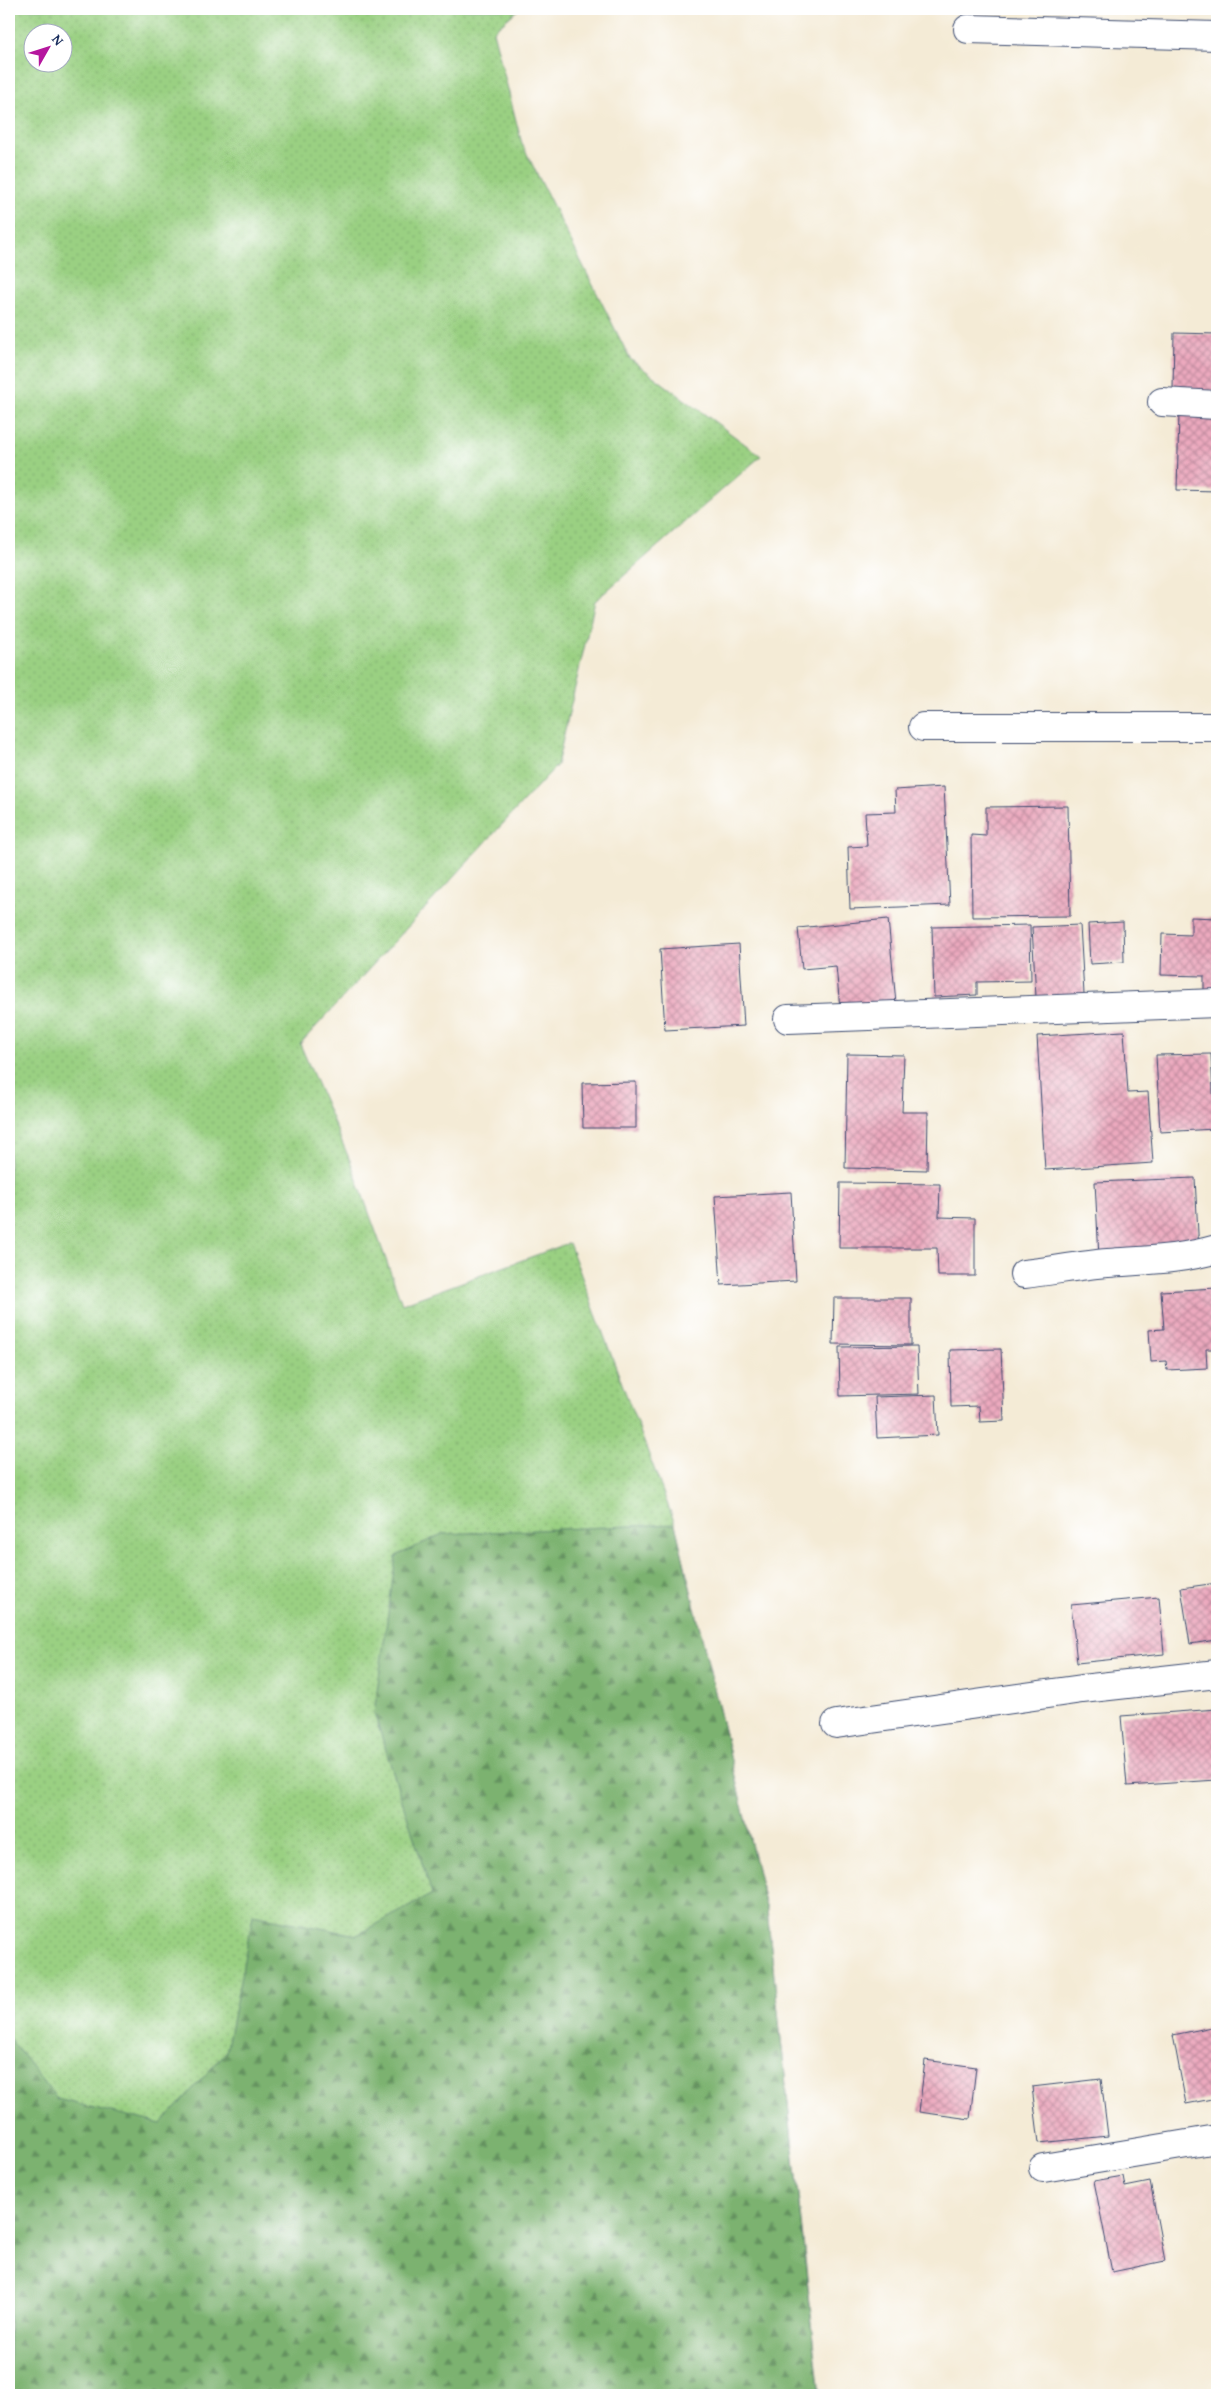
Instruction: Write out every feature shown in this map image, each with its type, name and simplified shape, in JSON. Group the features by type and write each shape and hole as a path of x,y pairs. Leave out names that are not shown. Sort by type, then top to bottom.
{"street":[{"path":"968,29 1217,36"},
{"path":"1162,402 1217,405"},
{"path":"923,726 1217,727"},
{"path":"788,1019 1217,1004"},
{"path":"1024,1274 1106,1263 1154,1262 1189,1257 1217,1249"},
{"path":"836,1724 1082,1690 1217,1674"},
{"path":"1043,2168 1217,2139"}],"green space":[{"path":"9,9 519,9 493,31 522,144 630,359 761,456 595,601 557,765 300,1044 351,1163 402,1304 569,1243 675,1524 767,1911 820,2395 9,2395"},
{"path":"675,1524 767,1911 819,2389 809,2395 9,2395 9,2038 57,2099 161,2124 226,2052 253,1915 357,1935 432,1894 374,1713 396,1556 442,1534"}],"building":[{"path":"1174,333 1217,334 1217,391 1173,390"},
{"path":"1179,413 1217,415 1217,491 1177,490"},
{"path":"944,787 950,905 850,909 848,847 867,846 865,813 896,812 895,790"},
{"path":"1068,806 1070,916 972,917 971,835 986,836 986,807"},
{"path":"1191,917 1217,918 1217,996 1204,995 1204,976 1161,975 1162,934 1191,935"},
{"path":"888,919 896,1003 840,1008 836,966 802,969 798,928"},
{"path":"1123,922 1124,962 1090,964 1088,924"},
{"path":"1030,925 1031,981 977,982 977,995 934,997 932,927"},
{"path":"1080,925 1084,994 1036,997 1032,927"},
{"path":"739,944 744,1026 665,1030 660,949"},
{"path":"1124,1031 1128,1093 1148,1092 1153,1163 1045,1170 1037,1036"},
{"path":"847,1054 904,1055 902,1112 928,1112 927,1170 845,1168"},
{"path":"1211,1054 1215,1129 1160,1132 1156,1055"},
{"path":"636,1082 636,1128 583,1128 582,1083"},
{"path":"1195,1178 1199,1252 1099,1257 1095,1182"},
{"path":"840,1183 940,1184 939,1217 975,1218 975,1276 938,1276 937,1248 839,1248"},
{"path":"791,1192 796,1281 721,1285 715,1196"},
{"path":"1217,1288 1217,1349 1206,1349 1207,1368 1167,1370 1166,1361 1151,1362 1149,1330 1164,1329 1161,1291"},
{"path":"834,1298 911,1298 911,1345 833,1344"},
{"path":"917,1346 919,1394 840,1396 839,1347"},
{"path":"1001,1349 1004,1421 980,1422 979,1406 951,1407 950,1350"},
{"path":"936,1395 938,1435 877,1438 875,1397"},
{"path":"1217,1583 1217,1640 1190,1644 1181,1588"},
{"path":"1159,1597 1164,1654 1077,1663 1071,1605"},
{"path":"1217,1709 1217,1780 1127,1786 1121,1716"},
{"path":"1217,2026 1217,2098 1186,2104 1173,2035"},
{"path":"925,2060 976,2067 970,2119 919,2112"},
{"path":"1101,2079 1108,2136 1039,2143 1032,2087"},
{"path":"1123,2176 1125,2187 1150,2182 1165,2261 1112,2272 1094,2181"}]}
